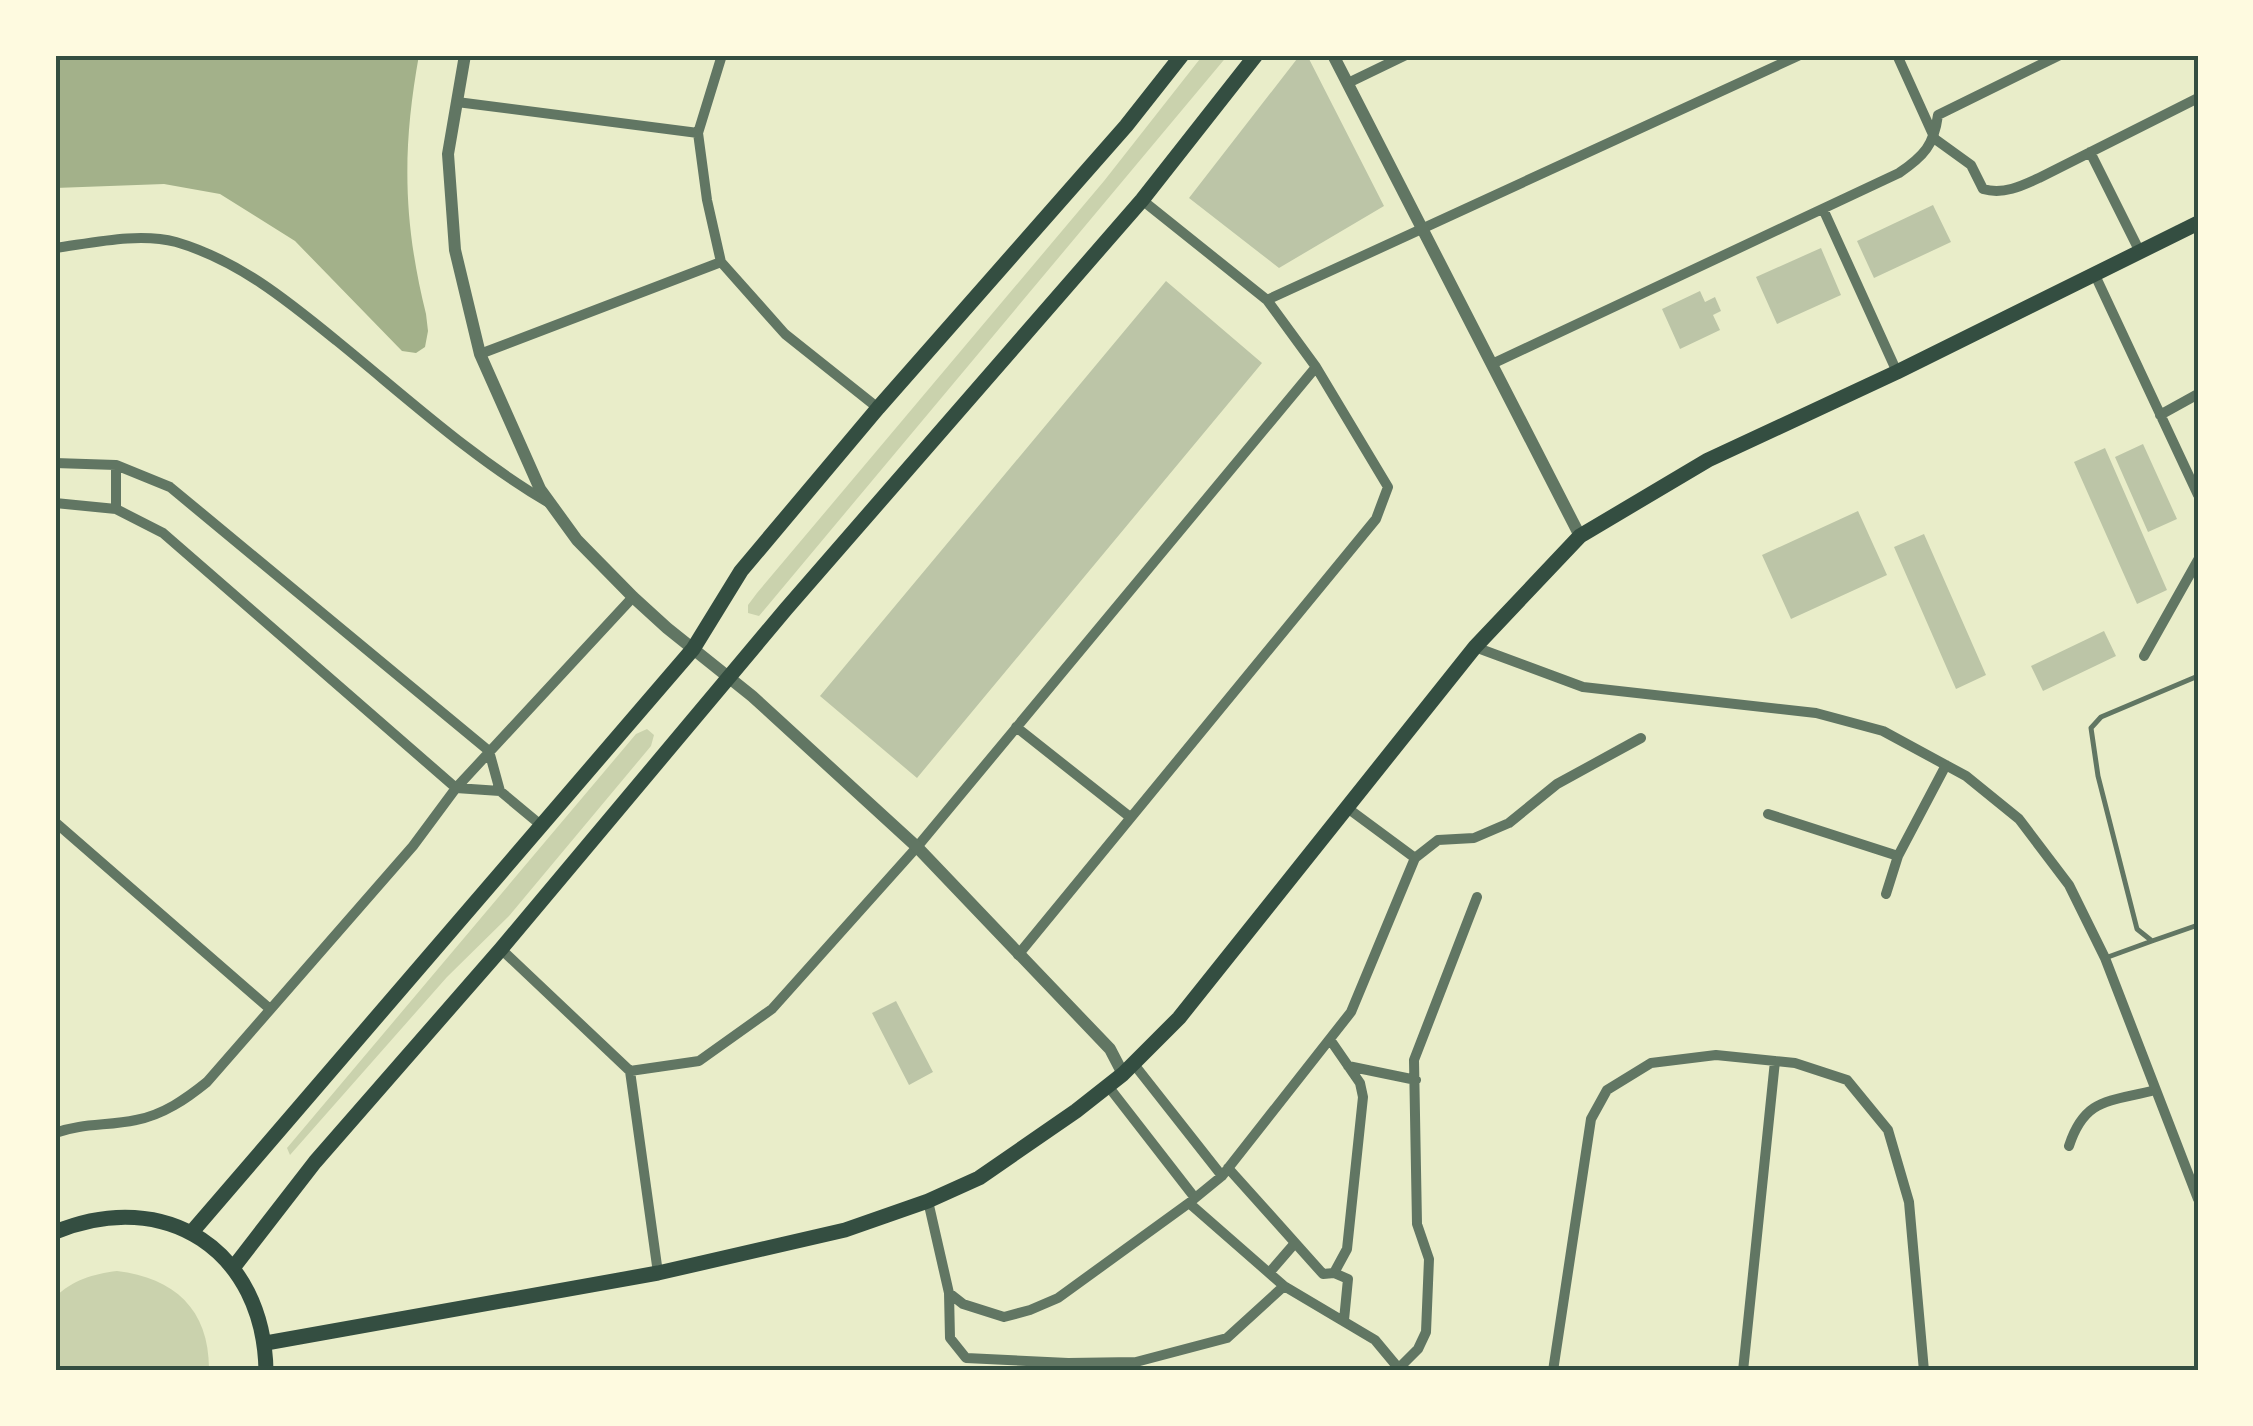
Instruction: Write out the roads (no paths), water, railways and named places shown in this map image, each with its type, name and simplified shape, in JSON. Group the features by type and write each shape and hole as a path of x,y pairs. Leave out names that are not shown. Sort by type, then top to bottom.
{"main road":[{"path":"191,1233 693,649 742,571 878,408 1126,126 1182,55"},
{"path":"234,1268 315,1162 1142,200 1256,55"},
{"path":"266,1343 658,1273 845,1230 979,1178 1108,1086 1179,1018 1475,647 1580,536 1708,460 1898,372 2198,222"},
{"path":"55,1232 84,1220 120,1215 157,1220 191,1233 234,1268 255,1303 266,1343 266,1371"}],"street":[{"path":"465,55 448,154 455,250 480,354 540,489 577,540 633,596 916,846 1323,1274 1334,1273 1348,1280 1344,1320"},
{"path":"722,55 698,133 706,200 721,262 785,334 878,408"},
{"path":"1333,55 1580,536"},
{"path":"1348,84 1406,55"},
{"path":"1268,300 1800,55"},
{"path":"1897,55 1935,139 1971,165 1983,189 1992,192 2017,188 2198,98"},
{"path":"1492,364 1899,174 1925,156 1935,139 1938,115 2060,55"},
{"path":"456,102 698,133"},
{"path":"2090,152 2139,250"},
{"path":"1018,955 1376,519 1388,487 1316,366 1268,300 1142,200"},
{"path":"1823,209 1898,372"},
{"path":"55,248 120,240 172,241 233,264 298,310 505,477 551,504"},
{"path":"480,354 721,262"},
{"path":"2094,273 2198,495"},
{"path":"630,1070 699,1061 772,1009 1016,728 1316,366"},
{"path":"2160,415 2198,394"},
{"path":"55,463 116,465 170,487 489,751 500,791 542,826"},
{"path":"116,465 116,509"},
{"path":"55,503 116,509 163,533 456,788 500,791"},
{"path":"2144,656 2198,560"},
{"path":"55,1133 75,1126 138,1120 180,1103 207,1082 412,846 456,788 633,596"},
{"path":"1475,647 1583,686 1816,713 1884,731 1966,776 2019,819 2068,885 2105,958 2198,1198"},
{"path":"1016,728 1130,817"},
{"path":"949,1293 963,1304 1004,1317 1030,1310 1058,1298 1192,1200 1225,1172 1351,1012 1415,858 1438,840 1474,838 1509,824 1557,784 1641,738"},
{"path":"1886,894 1898,856 1946,765"},
{"path":"1346,807 1415,858"},
{"path":"1768,814 1898,856"},
{"path":"55,822 270,1009"},
{"path":"1108,1086 1192,1200 1284,1286 1375,1340 1400,1369 1418,1349 1426,1332 1429,1259 1416,1224 1414,1060 1477,897"},
{"path":"501,950 630,1070 658,1273"},
{"path":"1331,1041 1360,1084 1362,1112 1347,1249 1334,1273"},
{"path":"1553,1371 1590,1119 1607,1090 1650,1063 1716,1055 1795,1063 1848,1080 1888,1130 1909,1202 1924,1371"},
{"path":"1743,1371 1775,1061"},
{"path":"1347,1066 1416,1080"},
{"path":"2069,1146 2077,1123 2094,1106 2155,1090"},
{"path":"928,1201 949,1293 950,1338 966,1358 1068,1364 1136,1362 1226,1338 1284,1286"},
{"path":"1268,1273 1295,1243"}],"lane":[{"path":"2152,941 2137,928 2098,776 2092,728 2101,717 2198,676"},
{"path":"2105,958 2198,925"}]}
